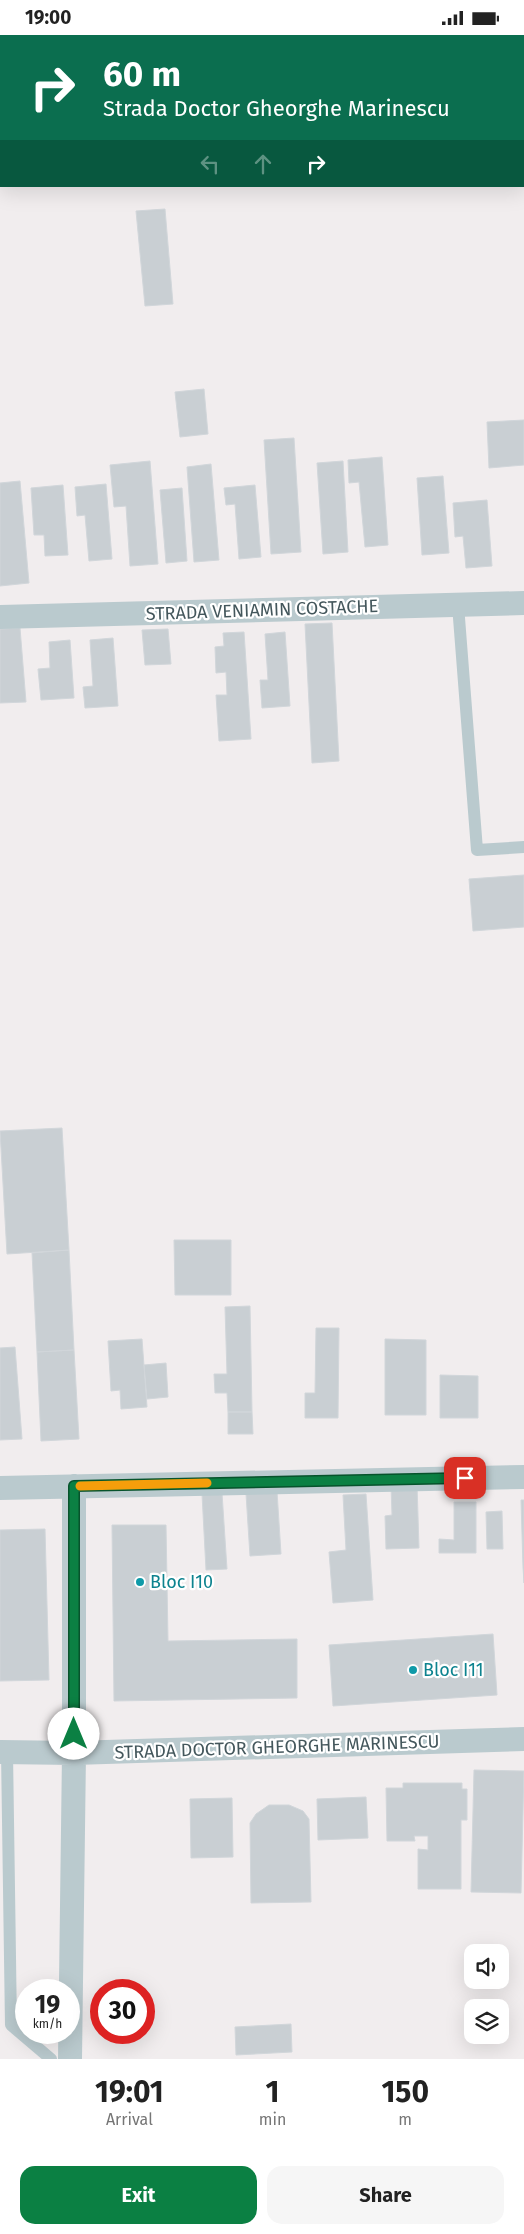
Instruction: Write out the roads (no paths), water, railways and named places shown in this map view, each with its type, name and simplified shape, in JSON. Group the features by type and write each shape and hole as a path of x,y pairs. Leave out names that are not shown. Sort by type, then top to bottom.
{"street":[{"name":"STRADA VENIAMIN COSTACHE","path":"0,617 524,603"},
{"path":"0,1488 524,1477"},
{"path":"70,2059 74,1753 74,1486"},
{"name":"STRADA DOCTOR GHEORGHE MARINESCU","path":"3,1752 74,1753 524,1739"}],"lane":[{"path":"458,605 477,850 524,847"},
{"path":"3,1752 11,2025 51,2059"}],"place":[{"name":"Bloc I10","path":"140,1582"},
{"name":"Bloc I11","path":"413,1670"}]}
